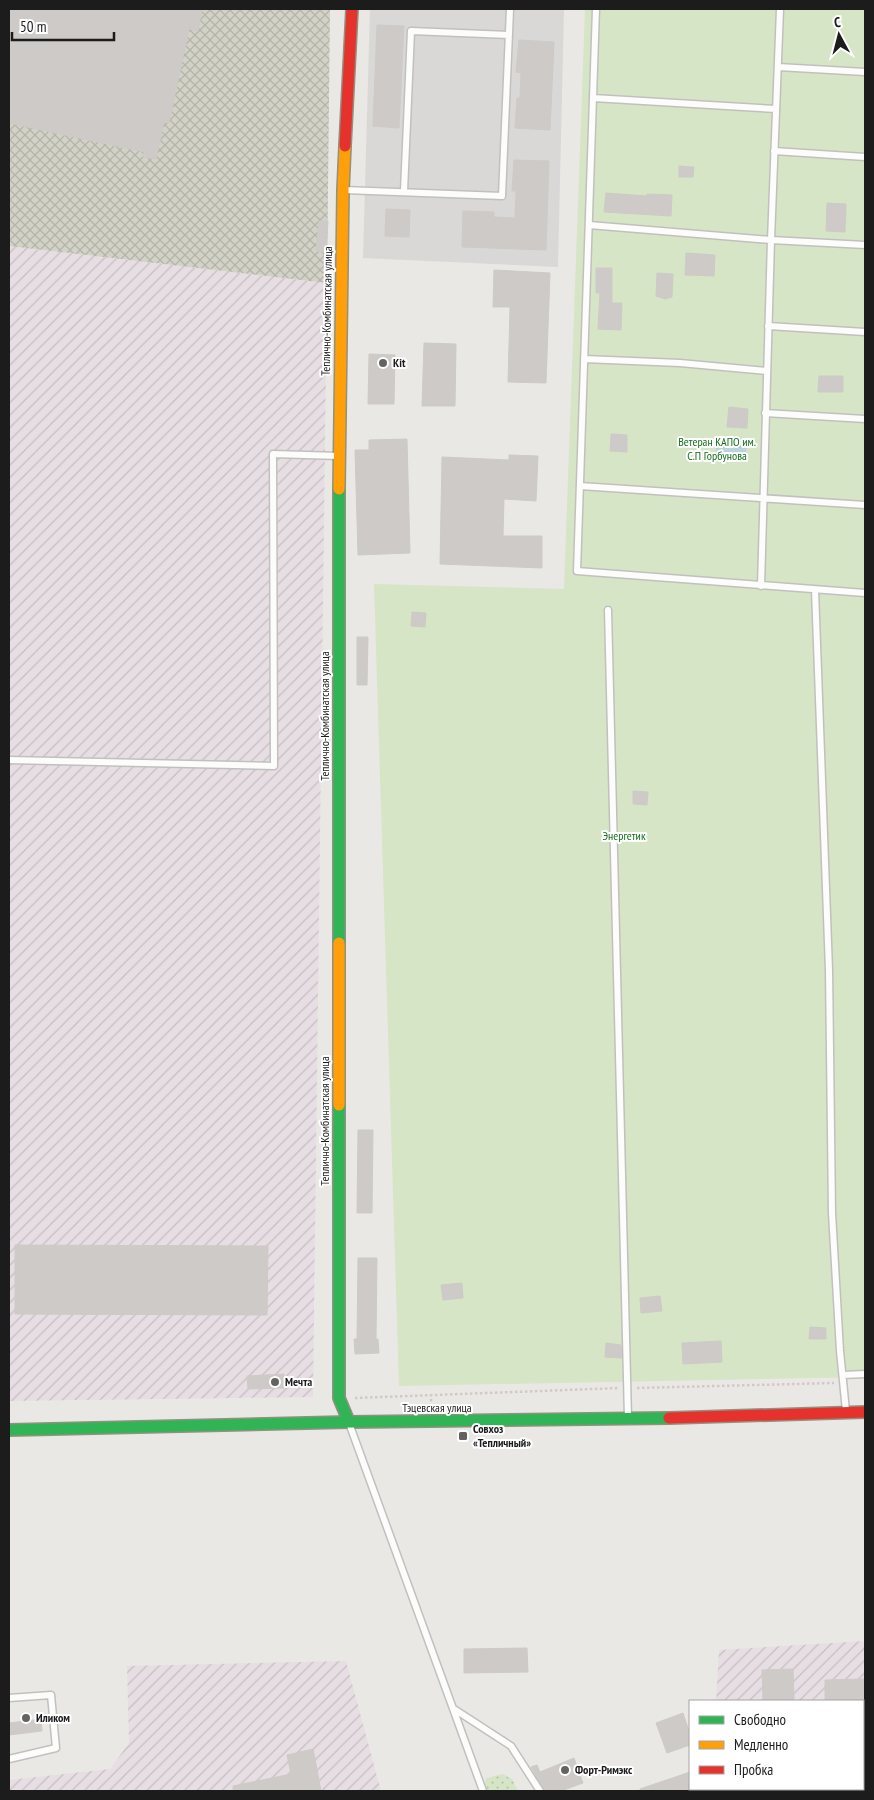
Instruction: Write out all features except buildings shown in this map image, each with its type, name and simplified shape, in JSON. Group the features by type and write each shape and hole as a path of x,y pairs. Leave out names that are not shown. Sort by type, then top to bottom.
{"street":[{"name":"Теплично-Комбинатская улица","path":"348,1422 338,1398 339,456 343,190 352,9"},
{"name":"Тэцевская улица","path":"9,1430 348,1422 628,1419 865,1412"}],"lane":[{"path":"343,190 502,196 510,9"},
{"path":"596,9 577,571 865,593"},
{"path":"761,586 766,371 780,9"},
{"path":"404,191 411,31 509,35"},
{"path":"778,67 865,72"},
{"path":"593,98 776,109"},
{"path":"774,151 865,157"},
{"path":"589,225 771,240 865,245"},
{"path":"768,326 865,332"},
{"path":"584,359 680,363 766,371"},
{"path":"765,413 865,419"},
{"path":"9,760 274,766 273,454 339,456"},
{"path":"580,486 865,505"},
{"path":"815,590 829,970 832,1213 846,1412"},
{"path":"608,610 628,1419"},
{"path":"843,1375 865,1374"},
{"path":"348,1422 483,1791"},
{"path":"9,1698 51,1694 56,1748 9,1759"},
{"path":"454,1709 511,1746 540,1791"}],"path":[{"path":"338,1398 844,1383"}],"shaded area":[{"path":"9,9 330,9 327,283 9,246"},
{"path":"370,9 564,9 558,267 363,258"},
{"path":"9,246 327,283 313,1397 9,1401"},
{"path":"865,1641 865,1791 645,1791 689,1773 689,1790 864,1790 864,1700 716,1700 719,1650"},
{"path":"346,1661 381,1791 9,1791 9,1780 110,1769 129,1743 127,1666"}],"green space":[{"name":"Энергетик","path":"585,9 865,9 865,1377 399,1386 374,584 564,589"},
{"path":"503,1774 512,1779 518,1791 486,1791 484,1787 486,1779"}],"water":[{"path":"717,437 747,438 746,462 715,460"}],"traffic: fast":[{"path":"339,489 339,943"},
{"path":"339,1105 339,1398 349,1422"},
{"path":"9,1430 349,1422 669,1418"}],"traffic: slow":[{"path":"339,489 345,146"},
{"path":"339,943 339,1105"}],"traffic: jam":[{"path":"345,146 352,9"},
{"path":"669,1418 865,1412"}],"place":[{"name":"Kit","path":"383,363"},
{"name":"Мечта","path":"275,1382"},
{"name":"Совхоз «Тепличный»","path":"463,1436"},
{"name":"Иликом","path":"26,1718"},
{"name":"Форт-Римэкс","path":"565,1770"}],"park label":[{"name":"Ветеран КАПО им. С.П Горбунова","path":"717,449"}]}
